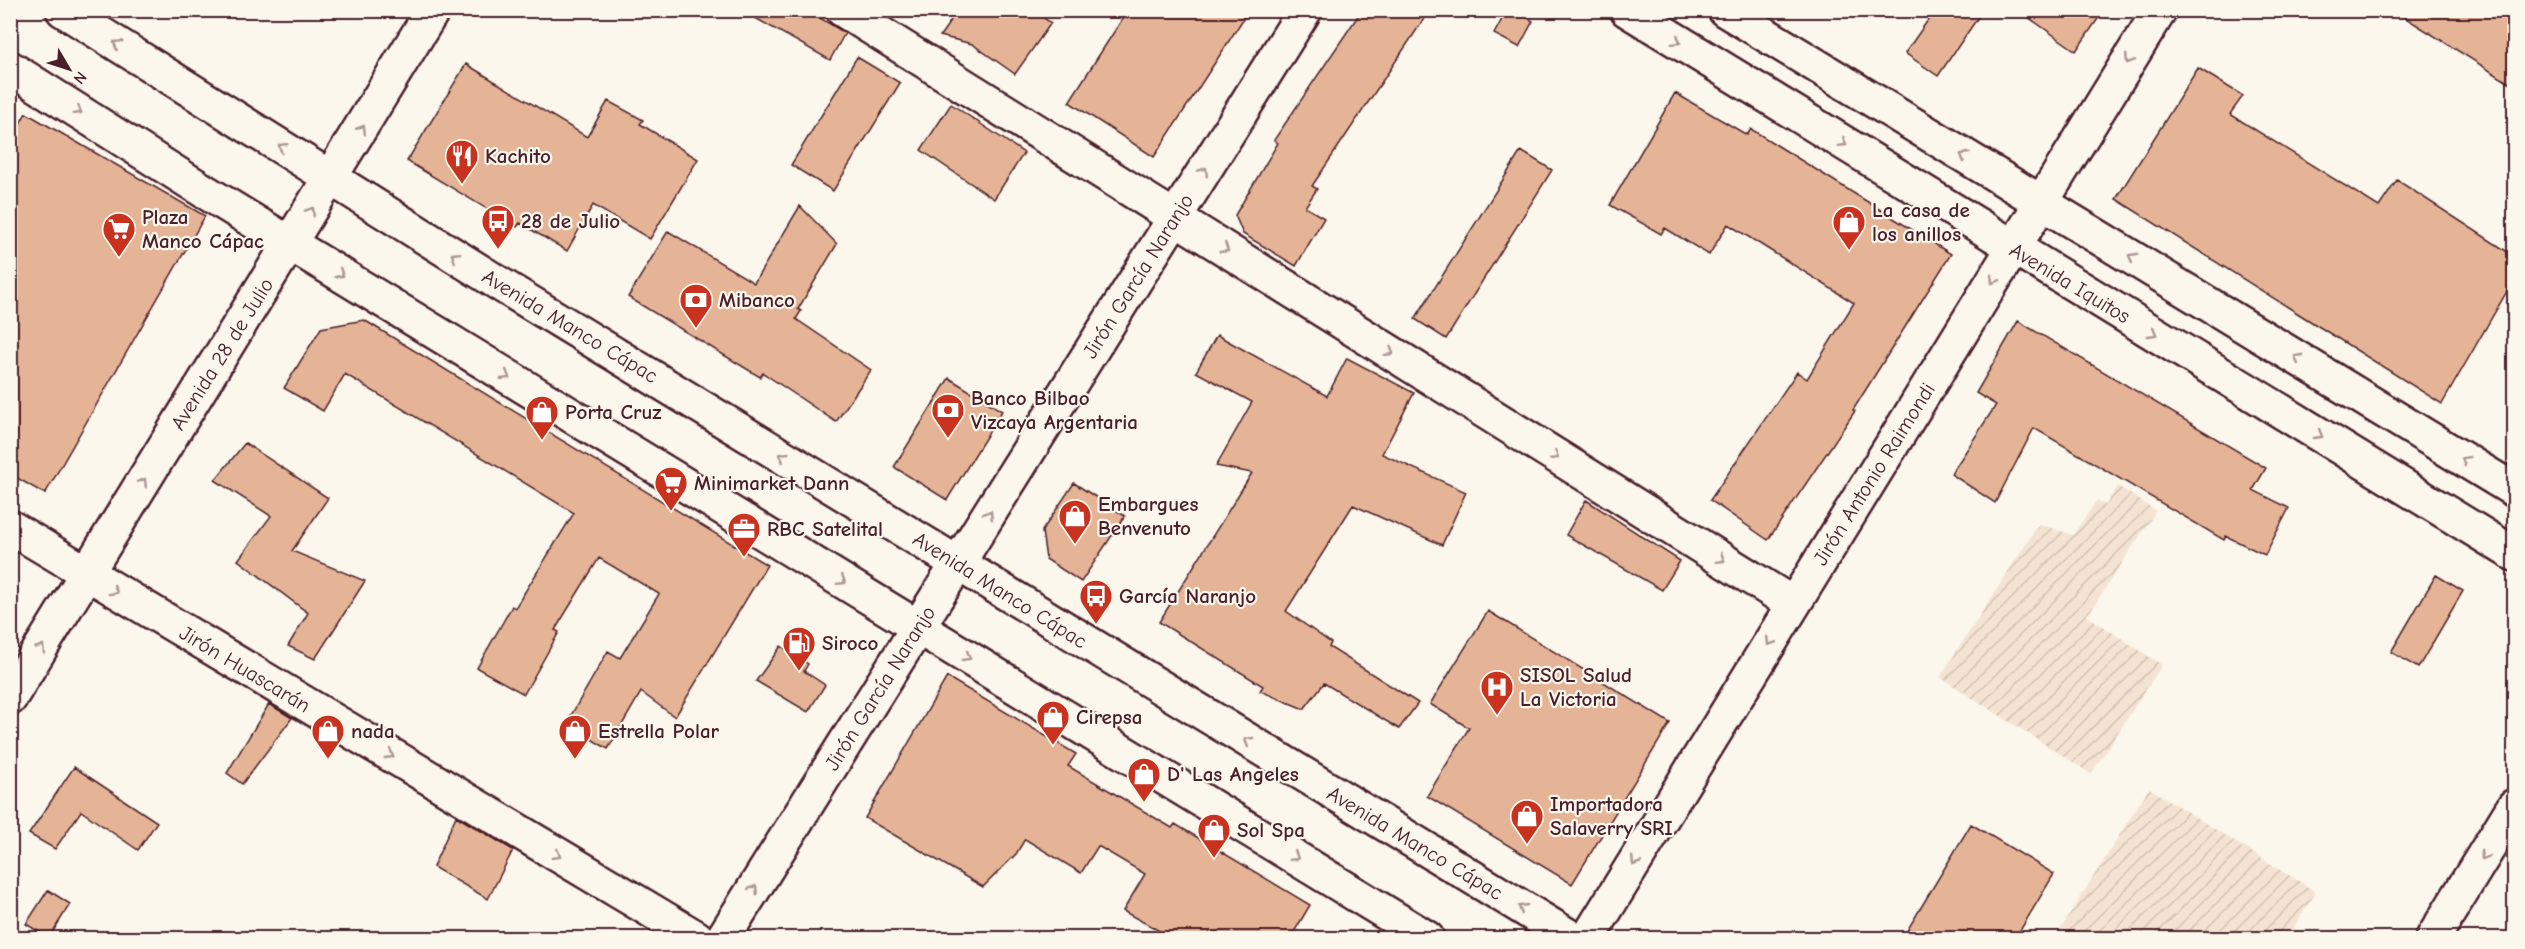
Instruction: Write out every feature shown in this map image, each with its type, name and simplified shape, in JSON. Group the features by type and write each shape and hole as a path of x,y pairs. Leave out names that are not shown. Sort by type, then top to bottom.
{"main road":[{"name":"Avenida Manco Cápac","path":"63,10 331,179 1572,939"},
{"name":"Avenida 28 de Julio","path":"10,698 433,10"},
{"path":"843,10 1793,604"},
{"name":"Jirón García Naranjo","path":"723,939 1305,10"},
{"name":"Avenida Iquitos","path":"1628,10 2514,554"},
{"path":"1725,10 2514,490"},
{"name":"Jirón Antonio Raimondi","path":"1588,939 2160,10"},
{"path":"10,69 1427,939"},
{"name":"Jirón Huascarán","path":"10,527 697,939"},
{"path":"2433,939 2514,806"}],"shaded area":[{"path":"2118,486 2156,511 2087,616 2162,665 2091,774 1940,677 2039,524 2073,535 2097,500 2106,505"},
{"path":"2149,788 2316,892 2287,938 2055,938"}],"building":[{"path":"741,10 807,10 845,33 830,60"},
{"path":"958,10 1032,10 1051,23 1015,74 972,44 940,36"},
{"path":"1128,10 1249,10 1154,157 1069,102"},
{"path":"1362,10 1430,10 1312,186 1317,189 1305,207 1324,218 1296,266 1243,234 1235,215 1278,143 1274,140"},
{"path":"1507,10 1514,10 1533,21 1519,47 1494,34"},
{"path":"1935,10 1983,10 1938,76 1905,53"},
{"path":"2018,10 2104,10 2076,51"},
{"path":"2393,10 2514,10 2514,86"},
{"path":"857,57 900,83 833,191 791,165"},
{"path":"466,64 587,137 608,101 643,120 640,124 698,159 650,239 593,205 567,251 520,223 517,227 407,161"},
{"path":"2198,68 2243,96 2230,114 2379,207 2397,180 2514,256 2514,279 2442,404 2116,199"},
{"path":"1675,93 1747,135 1751,129 1951,254 1853,410 1855,411 1768,540 1710,500 1797,372 1807,379 1854,303 1728,224 1709,255 1665,228 1661,234 1610,205"},
{"path":"951,104 1024,153 994,199 921,150"},
{"path":"26,113 205,216 45,494 10,474 10,141"},
{"path":"1521,151 1552,170 1446,339 1415,319"},
{"path":"800,206 837,244 798,309 801,311 796,319 871,370 836,422 763,373 760,377 628,297 668,231 754,283"},
{"path":"364,320 767,565 675,717 641,692 608,749 566,724 608,651 620,658 659,594 599,558 555,630 559,632 524,694 477,668 512,606 515,608 574,513 345,374 323,411 284,388 321,328"},
{"path":"2018,321 2266,468 2253,490 2289,508 2265,555 2226,536 2224,540 2034,428 1995,503 1951,474 1996,405 1976,393"},
{"path":"1217,335 1327,396 1347,358 1414,393 1382,454 1466,492 1442,545 1353,505 1286,611 1331,643 1329,647 1418,703 1399,729 1324,683 1304,709 1260,691 1263,686 1159,622 1252,473 1216,466 1252,402 1196,372"},
{"name":"Banco Bilbao Vizcaya Argentaria","path":"949,378 1002,411 947,500 894,467"},
{"path":"245,443 328,498 292,551 365,581 315,659 288,646 308,613 238,560 271,516 215,480"},
{"name":"Embargues Benvenuto","path":"1074,483 1125,516 1081,582 1046,559 1042,531"},
{"path":"1586,500 1680,561 1662,590 1566,535"},
{"path":"2436,575 2463,591 2418,668 2391,652"},
{"path":"1488,611 1670,723 1572,884 1427,796 1469,728 1430,704"},
{"path":"781,646 808,664 804,671 825,685 808,712 756,681"},
{"path":"947,677 1076,754 1068,766 1172,828 1175,824 1310,905 1290,939 1174,939 1123,911 1145,874 1098,846 1081,873 1025,839 1016,854 983,887 865,818"},
{"path":"269,704 292,718 242,784 227,773"},
{"path":"74,767 157,822 138,850 81,811 55,849 29,834"},
{"path":"456,816 513,850 488,899 433,867"},
{"path":"1971,824 2054,874 2015,939 1902,939"},
{"path":"48,890 70,904 49,938 26,924"}],"place":[{"name":"Kachito","path":"462,185"},
{"name":"28 de Julio","path":"498,250"},
{"name":"La casa de los anillos","path":"1849,251"},
{"name":"Plaza Manco Cápac","path":"119,258"},
{"name":"Mibanco","path":"696,329"},
{"name":"Banco Bilbao Vizcaya Argentaria","path":"948,439"},
{"name":"Porta Cruz","path":"542,441"},
{"name":"Minimarket Dann","path":"671,512"},
{"name":"Embargues Benvenuto","path":"1075,545"},
{"name":"RBC Satelital","path":"744,558"},
{"name":"García Naranjo","path":"1096,625"},
{"name":"Siroco","path":"799,672"},
{"name":"SISOL Salud La Victoria","path":"1497,716"},
{"name":"Cirepsa","path":"1053,746"},
{"name":"nada","path":"328,760"},
{"name":"Estrella Polar","path":"575,760"},
{"name":"D' Las Angeles","path":"1144,803"},
{"name":"Importadora Salaverry SRI","path":"1527,845"},
{"name":"Sol Spa","path":"1214,859"}]}
